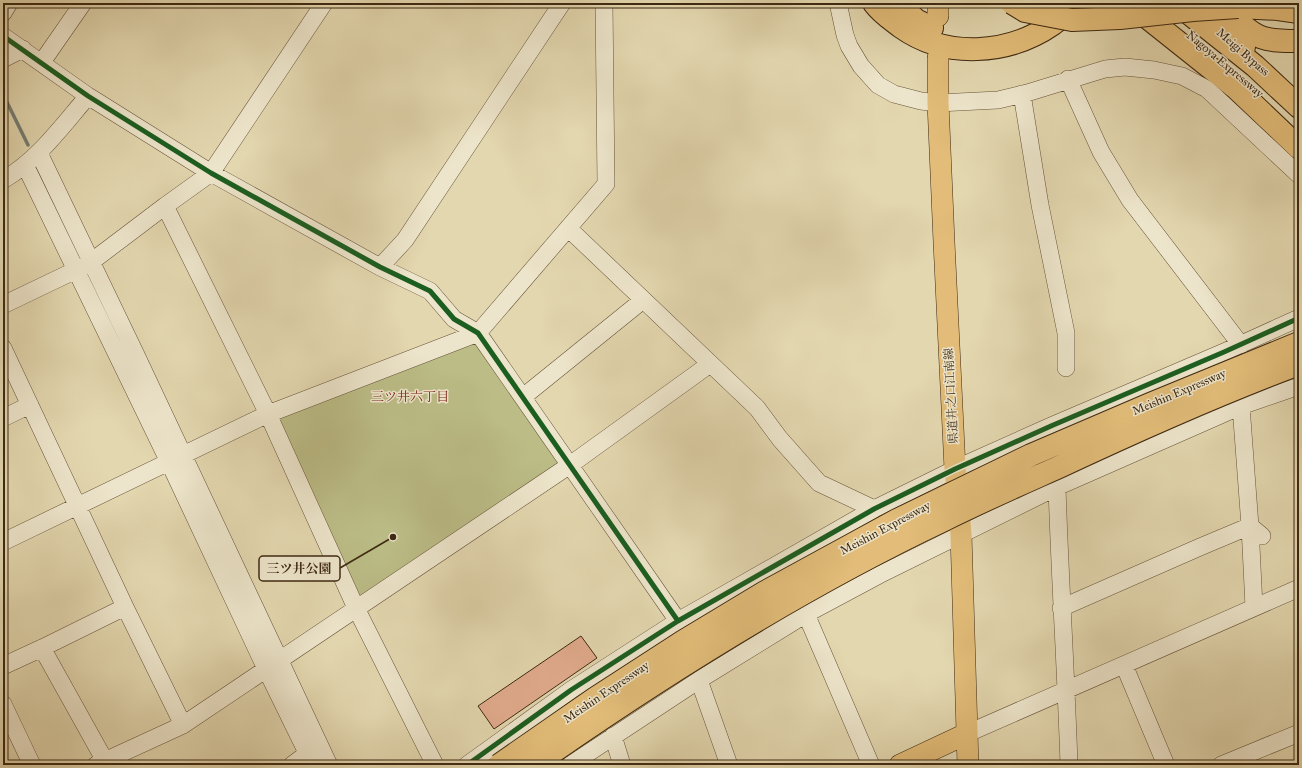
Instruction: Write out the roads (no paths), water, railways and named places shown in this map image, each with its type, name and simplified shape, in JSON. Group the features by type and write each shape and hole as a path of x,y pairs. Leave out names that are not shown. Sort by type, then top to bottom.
{"highway":[{"path":"874,3 889,19 909,33 928,43 971,50 994,48 1014,36 1054,3"},
{"path":"898,3 916,20 941,32 965,37 1014,36 1053,24 1075,3"},
{"path":"1012,3 1025,11 1072,20 1120,18 1228,5 1299,12"},
{"path":"1129,3 1237,89 1299,148"},
{"name":"Nagoya Expressway","path":"1150,3 1243,77 1299,127"},
{"name":"Nagoya Expressway","path":"1176,3 1255,66 1299,107"},
{"name":"Meigi Bypass","path":"1187,3 1299,101"},
{"path":"1216,3 1231,32 1241,44 1276,74 1299,97"},
{"path":"1228,5 1252,34 1264,39 1276,41 1299,41"},
{"path":"1271,354 1287,341 1299,336"},
{"name":"Meishin Expressway","path":"499,765 594,699 682,642 765,592 897,520 1031,455 1299,343"},
{"name":"Meishin Expressway","path":"534,765 605,715 692,660 778,608 868,559 943,520 1130,434 1299,364"}],"main road":[{"name":"県道井之口江南線","path":"938,58 938,103 955,469 961,534 968,765"},
{"path":"900,765 966,734"}],"street":[{"path":"3,13 9,3"},
{"path":"42,62 83,3"},
{"path":"3,305 91,262 211,172 324,3"},
{"path":"380,267 405,240 562,3"},
{"path":"3,542 268,414 478,333 606,184 604,3"},
{"path":"838,3 849,46 861,66 878,85 894,94 921,101 938,103 998,100 1104,68 1125,67 1154,70 1182,76 1207,89 1299,175"},
{"path":"3,36 42,62 88,96 211,172 380,267 430,291 454,319 478,333 678,621"},
{"path":"3,59 23,49"},
{"path":"1068,79 1101,152 1130,200 1241,345"},
{"path":"1022,94 1040,204 1066,333 1066,368"},
{"path":"3,180 25,165 38,153 88,96"},
{"path":"38,153 91,262 266,669 314,754 329,765"},
{"path":"25,165 76,270 280,659 314,754"},
{"path":"164,206 268,414 356,608 435,765"},
{"path":"568,228 757,408 780,439 819,483 874,509"},
{"path":"523,397 643,300"},
{"path":"467,765 571,690 678,621 874,509 955,469 1051,426 1241,345 1299,318"},
{"path":"3,348 125,607 183,725"},
{"path":"42,648 101,763 183,725 570,465 710,364"},
{"path":"570,765 699,680 806,614 880,575 1057,487 1241,406 1299,386"},
{"path":"3,418 30,405"},
{"path":"1241,406 1256,531 1254,607"},
{"path":"1057,487 1061,608 1069,765"},
{"path":"1061,608 1200,547 1256,531"},
{"path":"966,734 1299,588"},
{"path":"3,666 125,607"},
{"path":"806,614 871,765"},
{"path":"1124,665 1166,765"},
{"path":"699,680 729,765"},
{"path":"3,704 32,765"},
{"path":"1221,765 1299,733"},
{"path":"613,736 622,765"},
{"path":"292,765 314,754"}],"waterway":[{"path":"3,94 28,145"},
{"path":"37,168 55,205"},
{"path":"87,273 97,294"}],"tunnel":[{"path":"1294,3 1299,31"}],"place":[{"name":"三ツ井公園","path":"393,537"}],"district":[{"name":"三ツ井六丁目","path":"410,397"}]}
